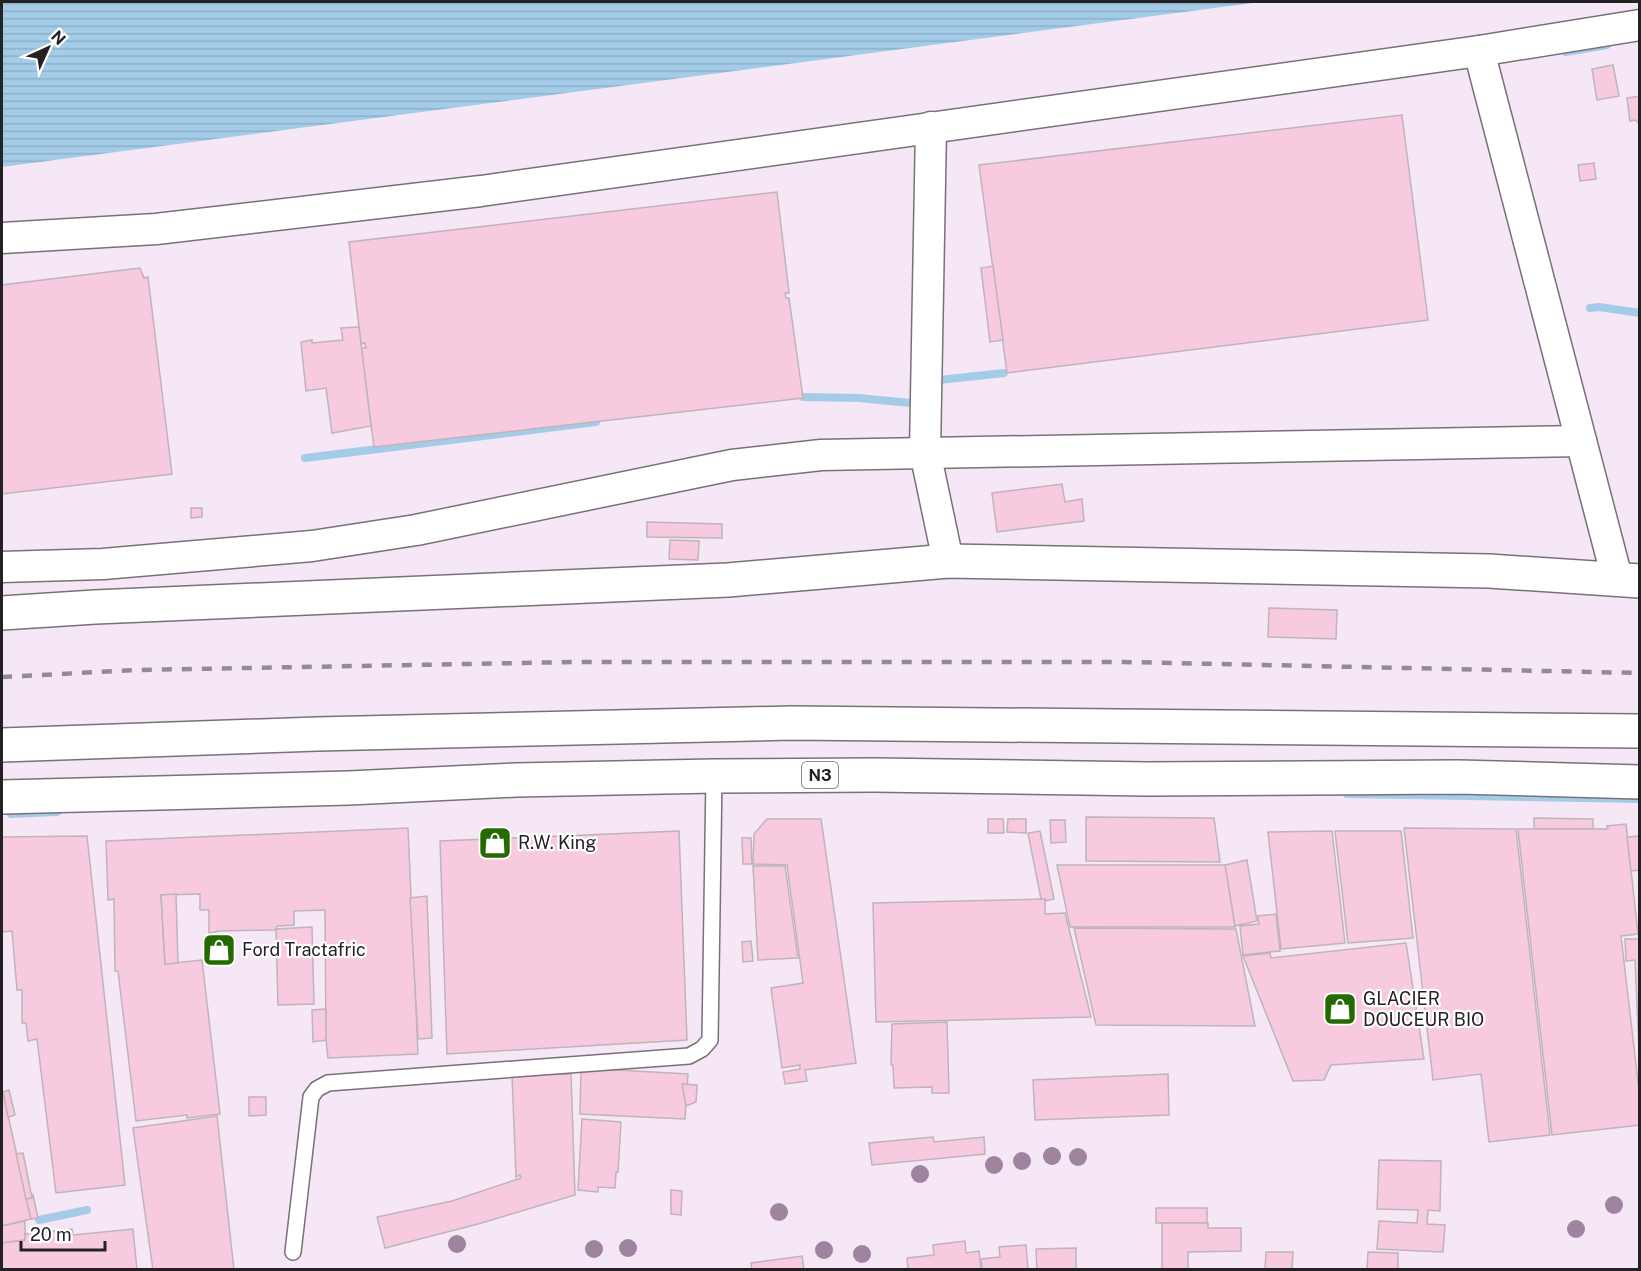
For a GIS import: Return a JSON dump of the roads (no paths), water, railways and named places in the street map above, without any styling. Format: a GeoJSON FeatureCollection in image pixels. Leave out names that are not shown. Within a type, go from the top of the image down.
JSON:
{"type":"FeatureCollection","features":[{"type":"Feature","properties":{"kind":"main road"},"geometry":{"type":"LineString","coordinates":[[2,613],[728,580],[948,561],[1490,571],[1628,579]]}},
{"type":"Feature","properties":{"kind":"main road"},"geometry":{"type":"LineString","coordinates":[[2,745],[317,734],[791,723],[1640,731]]}},
{"type":"Feature","properties":{"kind":"main road","name":"N3"},"geometry":{"type":"LineString","coordinates":[[2,797],[349,788],[516,780],[714,776],[874,775],[1148,779],[1458,777],[1640,782]]}},
{"type":"Feature","properties":{"kind":"street"},"geometry":{"type":"LineString","coordinates":[[2,238],[156,229],[481,191],[1479,51],[1640,25]]}},
{"type":"Feature","properties":{"kind":"street"},"geometry":{"type":"LineString","coordinates":[[1479,51],[1581,441],[1628,579]]}},
{"type":"Feature","properties":{"kind":"street"},"geometry":{"type":"LineString","coordinates":[[931,127],[925,452],[948,561]]}},
{"type":"Feature","properties":{"kind":"street"},"geometry":{"type":"LineString","coordinates":[[2,567],[103,564],[312,546],[416,530],[732,465],[821,455],[1581,441]]}},
{"type":"Feature","properties":{"kind":"lane"},"geometry":{"type":"LineString","coordinates":[[293,1252],[311,1097],[317,1089],[327,1083],[689,1056],[702,1049],[710,1040],[714,776]]}},
{"type":"Feature","properties":{"kind":"water"},"geometry":{"type":"Polygon","coordinates":[[[2,2],[1261,2],[2,167],[2,2]]]}},
{"type":"Feature","properties":{"kind":"waterway"},"geometry":{"type":"LineString","coordinates":[[1566,52],[1607,45]]}},
{"type":"Feature","properties":{"kind":"waterway"},"geometry":{"type":"LineString","coordinates":[[1590,308],[1599,307],[1640,313]]}},
{"type":"Feature","properties":{"kind":"waterway"},"geometry":{"type":"LineString","coordinates":[[939,380],[1004,373]]}},
{"type":"Feature","properties":{"kind":"waterway"},"geometry":{"type":"LineString","coordinates":[[803,397],[859,398],[920,404]]}},
{"type":"Feature","properties":{"kind":"waterway"},"geometry":{"type":"LineString","coordinates":[[305,458],[596,422]]}},
{"type":"Feature","properties":{"kind":"waterway"},"geometry":{"type":"LineString","coordinates":[[1347,794],[1640,799]]}},
{"type":"Feature","properties":{"kind":"waterway"},"geometry":{"type":"LineString","coordinates":[[11,814],[57,812]]}},
{"type":"Feature","properties":{"kind":"waterway"},"geometry":{"type":"LineString","coordinates":[[39,1220],[87,1210]]}},
{"type":"Feature","properties":{"kind":"railway"},"geometry":{"type":"LineString","coordinates":[[2,677],[137,670],[576,662],[1125,662],[1640,673]]}},
{"type":"Feature","properties":{"kind":"place","name":"R.W. King"},"geometry":{"type":"Point","coordinates":[495,843]}},
{"type":"Feature","properties":{"kind":"place","name":"Ford Tractafric"},"geometry":{"type":"Point","coordinates":[219,950]}},
{"type":"Feature","properties":{"kind":"place","name":"GLACIER DOUCEUR BIO"},"geometry":{"type":"Point","coordinates":[1340,1009]}}]}
